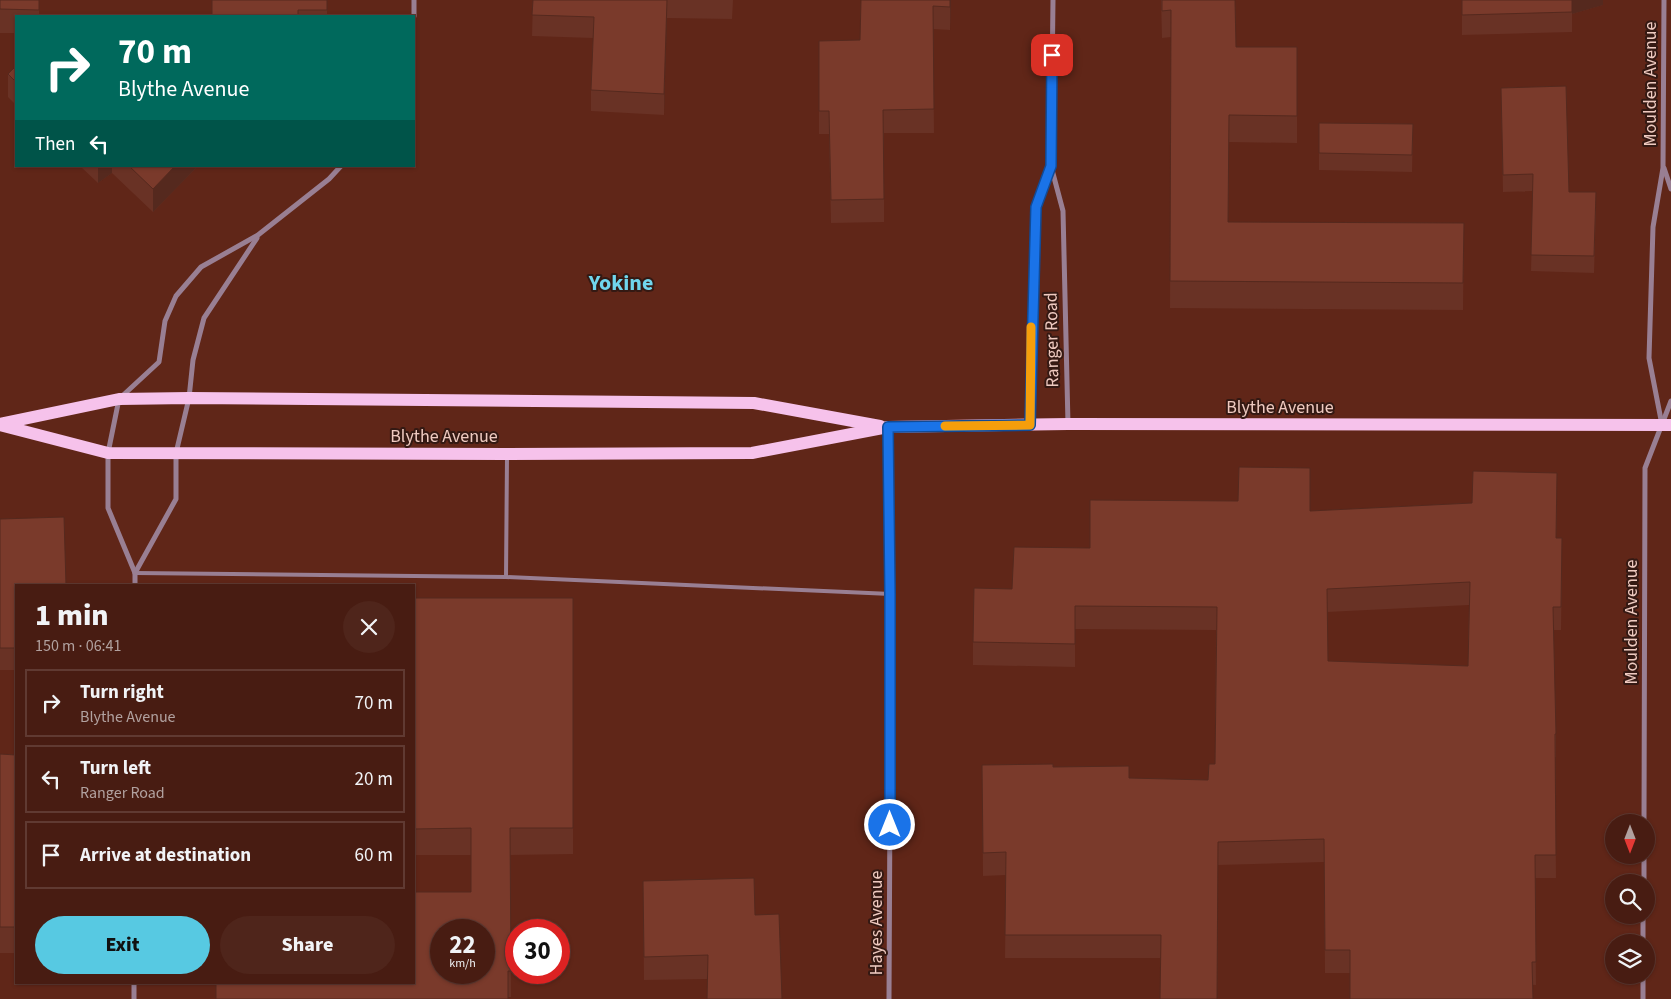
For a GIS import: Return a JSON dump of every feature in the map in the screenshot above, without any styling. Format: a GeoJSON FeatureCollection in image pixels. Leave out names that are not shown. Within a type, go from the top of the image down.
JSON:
{"type":"FeatureCollection","features":[{"type":"Feature","properties":{"kind":"main road","name":"Blythe Avenue"},"geometry":{"type":"LineString","coordinates":[[0,424],[119,399],[189,398],[754,403],[888,427]]}},
{"type":"Feature","properties":{"kind":"main road","name":"Blythe Avenue"},"geometry":{"type":"LineString","coordinates":[[0,424],[108,453],[507,454],[752,453],[888,427],[1068,424],[1667,425]]}},
{"type":"Feature","properties":{"kind":"street"},"geometry":{"type":"LineString","coordinates":[[414,0],[414,15]]}},
{"type":"Feature","properties":{"kind":"street","name":"Ranger Road"},"geometry":{"type":"LineString","coordinates":[[1053,0],[1051,166],[1063,211],[1068,424]]}},
{"type":"Feature","properties":{"kind":"street","name":"Moulden Avenue"},"geometry":{"type":"LineString","coordinates":[[1664,0],[1664,168],[1653,227],[1649,358],[1667,425]]}},
{"type":"Feature","properties":{"kind":"street","name":"Ranger Road"},"geometry":{"type":"LineString","coordinates":[[1030,425],[1036,207],[1051,166]]}},
{"type":"Feature","properties":{"kind":"street"},"geometry":{"type":"LineString","coordinates":[[135,584],[135,573],[108,508],[108,453],[119,399],[159,362],[166,321],[176,296],[201,267],[258,235],[329,179],[340,167]]}},
{"type":"Feature","properties":{"kind":"street","name":"Moulden Avenue"},"geometry":{"type":"LineString","coordinates":[[1664,168],[1671,189]]}},
{"type":"Feature","properties":{"kind":"street"},"geometry":{"type":"LineString","coordinates":[[135,573],[176,499],[176,453],[193,378],[193,360],[204,318],[258,235]]}},
{"type":"Feature","properties":{"kind":"street","name":"Moulden Avenue"},"geometry":{"type":"LineString","coordinates":[[1644,814],[1645,468],[1667,425],[1671,401]]}},
{"type":"Feature","properties":{"kind":"street","name":"Hayes Avenue"},"geometry":{"type":"LineString","coordinates":[[888,427],[890,594],[889,999]]}},
{"type":"Feature","properties":{"kind":"street"},"geometry":{"type":"LineString","coordinates":[[134,984],[134,999]]}},
{"type":"Feature","properties":{"kind":"street"},"geometry":{"type":"LineString","coordinates":[[1643,984],[1643,999]]}},
{"type":"Feature","properties":{"kind":"lane"},"geometry":{"type":"LineString","coordinates":[[506,577],[507,454]]}},
{"type":"Feature","properties":{"kind":"lane"},"geometry":{"type":"LineString","coordinates":[[135,573],[506,577],[890,594]]}},
{"type":"Feature","properties":{"kind":"building"},"geometry":{"type":"Polygon","coordinates":[[[0,0],[39,0],[39,10],[0,9],[0,0]]]}},
{"type":"Feature","properties":{"kind":"building"},"geometry":{"type":"Polygon","coordinates":[[[212,0],[327,0],[327,10],[298,10],[298,15],[212,15],[212,0]]]}},
{"type":"Feature","properties":{"kind":"building"},"geometry":{"type":"Polygon","coordinates":[[[533,0],[667,0],[664,94],[591,90],[594,17],[532,15],[533,0]]]}},
{"type":"Feature","properties":{"kind":"building"},"geometry":{"type":"Polygon","coordinates":[[[861,0],[950,0],[950,7],[933,6],[934,109],[883,110],[884,199],[831,200],[829,111],[819,111],[819,41],[860,40],[861,0]]]}},
{"type":"Feature","properties":{"kind":"building"},"geometry":{"type":"Polygon","coordinates":[[[1162,0],[1235,0],[1236,47],[1297,47],[1297,116],[1229,115],[1228,222],[1464,223],[1463,283],[1170,281],[1171,10],[1162,11],[1162,0]]]}},
{"type":"Feature","properties":{"kind":"building"},"geometry":{"type":"Polygon","coordinates":[[[1462,0],[1572,0],[1572,12],[1462,15],[1462,0]]]}},
{"type":"Feature","properties":{"kind":"building"},"geometry":{"type":"Polygon","coordinates":[[[15,67],[15,81],[8,74],[15,67]]]}},
{"type":"Feature","properties":{"kind":"building"},"geometry":{"type":"Polygon","coordinates":[[[1566,86],[1569,192],[1596,192],[1594,256],[1531,255],[1533,174],[1503,175],[1501,88],[1566,86]]]}},
{"type":"Feature","properties":{"kind":"building"},"geometry":{"type":"Polygon","coordinates":[[[1319,123],[1413,124],[1412,155],[1319,153],[1319,123]]]}},
{"type":"Feature","properties":{"kind":"building"},"geometry":{"type":"Polygon","coordinates":[[[130,167],[174,167],[153,189],[130,167]]]}},
{"type":"Feature","properties":{"kind":"building"},"geometry":{"type":"Polygon","coordinates":[[[1239,467],[1310,468],[1310,511],[1472,503],[1473,471],[1557,473],[1556,538],[1562,538],[1561,607],[1553,607],[1556,855],[1535,855],[1536,962],[1532,962],[1533,999],[1350,999],[1350,950],[1325,950],[1324,839],[1218,842],[1217,999],[1160,999],[1161,935],[1005,935],[1006,852],[983,853],[982,765],[1053,764],[1053,767],[1129,766],[1129,778],[1208,780],[1209,764],[1215,764],[1217,607],[1075,606],[1075,644],[973,642],[974,588],[1012,589],[1014,547],[1090,548],[1090,500],[1238,501],[1239,467]],[[1470,582],[1327,589],[1328,661],[1468,666],[1470,582]]]}},
{"type":"Feature","properties":{"kind":"building"},"geometry":{"type":"Polygon","coordinates":[[[64,517],[66,584],[15,584],[15,648],[0,648],[0,519],[64,517]]]}},
{"type":"Feature","properties":{"kind":"building"},"geometry":{"type":"Polygon","coordinates":[[[415,598],[573,598],[573,828],[510,828],[511,919],[505,919],[505,984],[508,984],[508,999],[216,999],[216,984],[415,984],[415,892],[471,892],[471,828],[415,829],[415,598]]]}},
{"type":"Feature","properties":{"kind":"building"},"geometry":{"type":"Polygon","coordinates":[[[0,754],[15,755],[15,927],[0,927],[0,754]]]}},
{"type":"Feature","properties":{"kind":"building"},"geometry":{"type":"Polygon","coordinates":[[[754,878],[755,915],[779,914],[782,999],[707,999],[708,955],[644,957],[643,881],[754,878]]]}},
{"type":"Feature","properties":{"kind":"slow traffic"},"geometry":{"type":"LineString","coordinates":[[945,426],[1030,425],[1031,327]]}},
{"type":"Feature","properties":{"kind":"district","name":"Yokine"},"geometry":{"type":"Point","coordinates":[621,283]}},
{"type":"Feature","properties":{"kind":"route"},"geometry":{"type":"LineString","coordinates":[[890,825],[888,427],[1030,425],[1030,363],[1036,207],[1051,166],[1052,55]]}}]}
